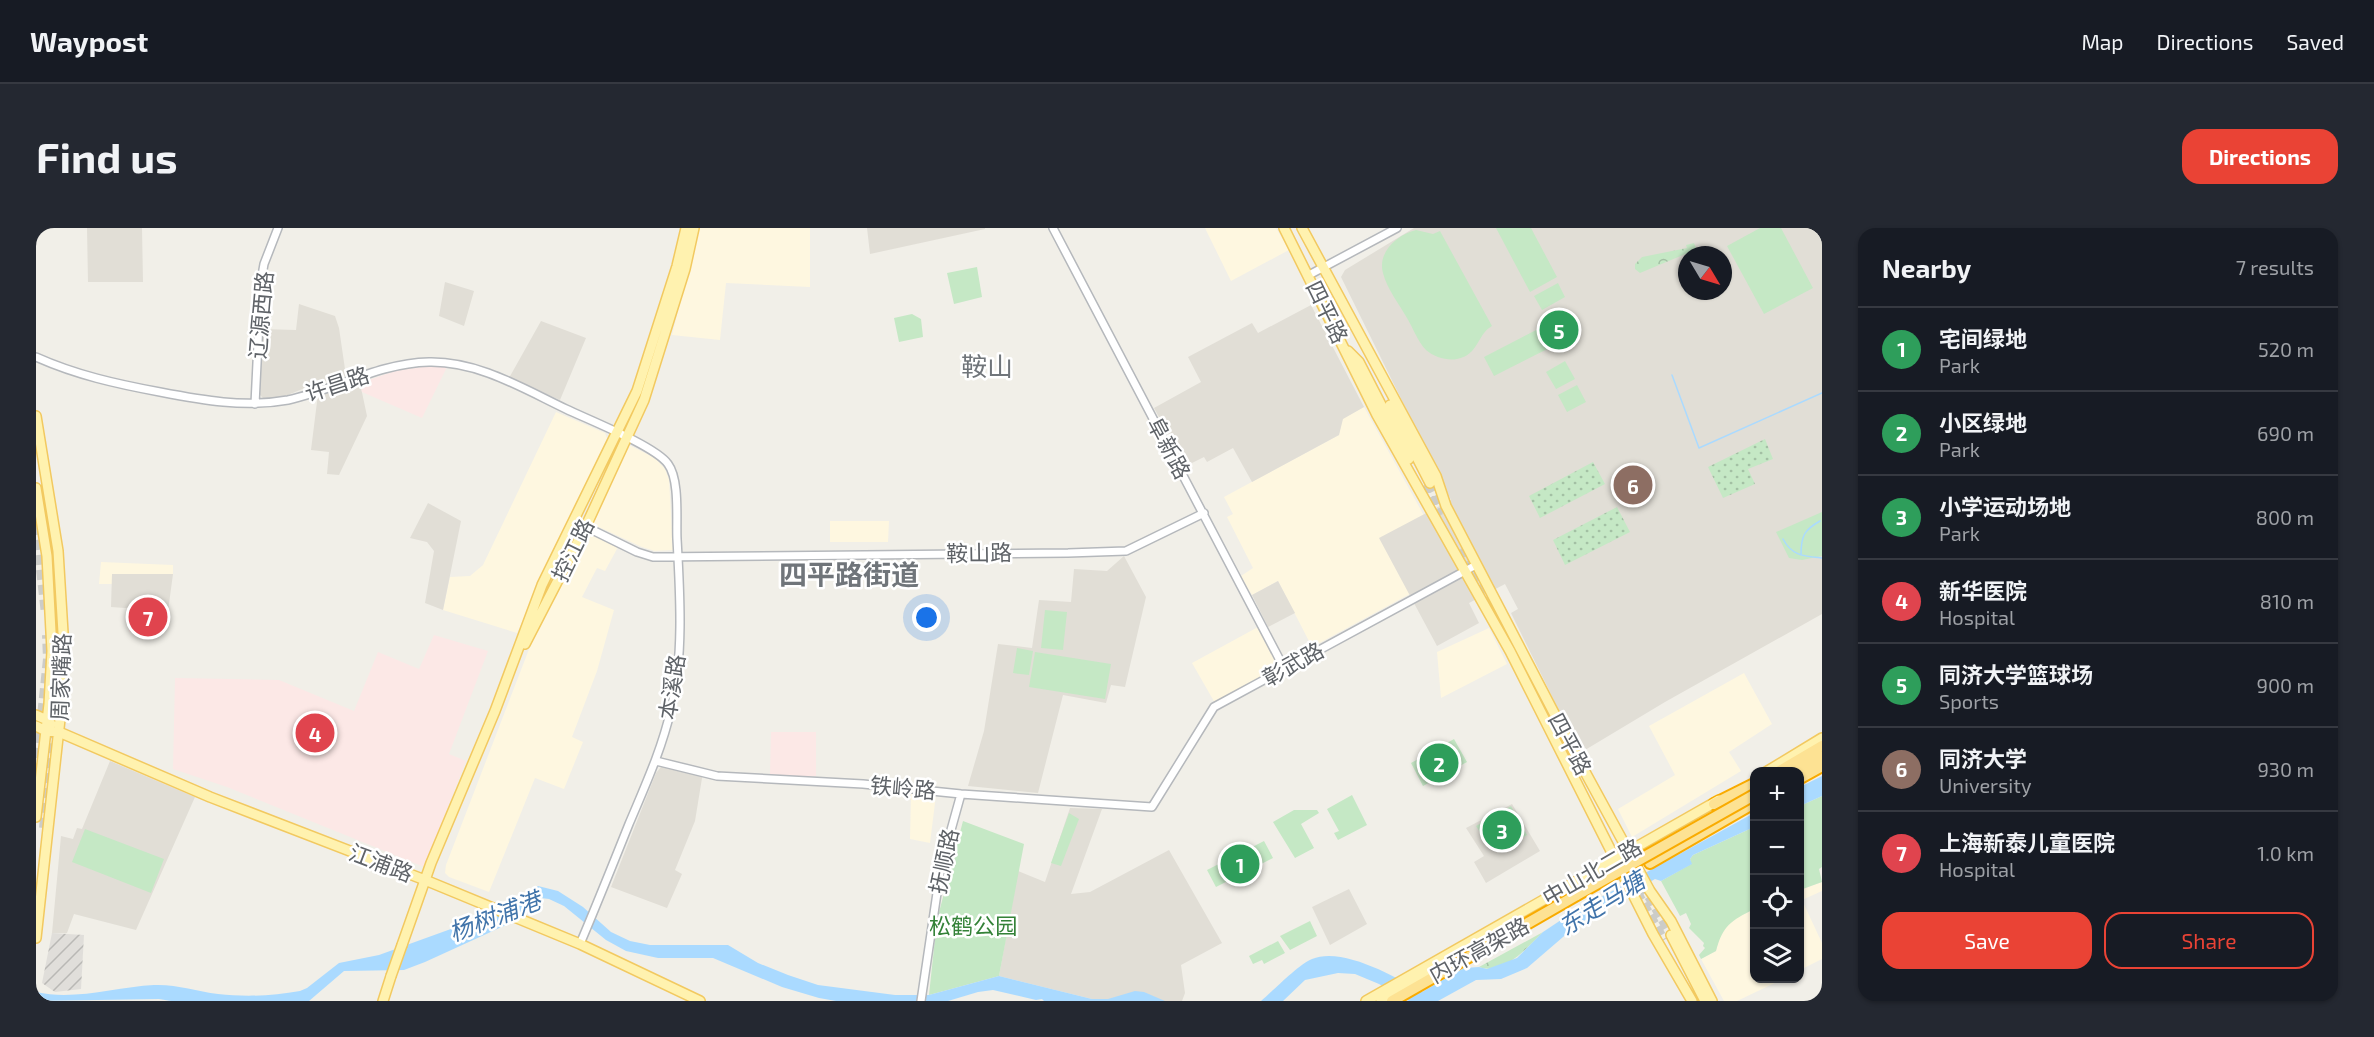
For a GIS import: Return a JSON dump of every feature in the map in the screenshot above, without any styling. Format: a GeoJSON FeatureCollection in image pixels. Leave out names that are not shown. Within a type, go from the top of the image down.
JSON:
{"type":"FeatureCollection","features":[{"type":"Feature","properties":{"kind":"highway"},"geometry":{"type":"LineString","coordinates":[[1785,767],[1822,746]]}},
{"type":"Feature","properties":{"kind":"highway"},"geometry":{"type":"LineString","coordinates":[[1804,768],[1822,758]]}},
{"type":"Feature","properties":{"kind":"highway"},"geometry":{"type":"LineString","coordinates":[[1804,776],[1822,766]]}},
{"type":"Feature","properties":{"kind":"highway"},"geometry":{"type":"LineString","coordinates":[[1714,804],[1750,786]]}},
{"type":"Feature","properties":{"kind":"highway","name":"内环高架路"},"geometry":{"type":"LineString","coordinates":[[1389,995],[1452,964],[1750,799]]}},
{"type":"Feature","properties":{"kind":"highway","name":"内环高架路"},"geometry":{"type":"LineString","coordinates":[[1403,1001],[1750,806]]}},
{"type":"Feature","properties":{"kind":"main road","name":"控江路"},"geometry":{"type":"LineString","coordinates":[[383,1001],[431,862],[495,711],[542,585],[618,434],[637,391],[677,266],[686,228]]}},
{"type":"Feature","properties":{"kind":"main road","name":"控江路"},"geometry":{"type":"LineString","coordinates":[[431,862],[440,857],[527,639],[586,526],[644,400],[686,269],[694,228]]}},
{"type":"Feature","properties":{"kind":"main road","name":"四平路"},"geometry":{"type":"LineString","coordinates":[[1284,228],[1344,347],[1359,362],[1428,486],[1446,506],[1650,891],[1670,934],[1712,1001]]}},
{"type":"Feature","properties":{"kind":"main road","name":"四平路"},"geometry":{"type":"LineString","coordinates":[[1302,228],[1368,352],[1370,368],[1428,486],[1465,570],[1510,651],[1653,934],[1692,1001]]}},
{"type":"Feature","properties":{"kind":"main road","name":"周家嘴路"},"geometry":{"type":"LineString","coordinates":[[36,416],[54,519],[62,599],[64,649],[58,732],[47,818],[36,938]]}},
{"type":"Feature","properties":{"kind":"main road","name":"周家嘴路"},"geometry":{"type":"LineString","coordinates":[[36,488],[47,556],[52,651],[48,720],[36,818]]}},
{"type":"Feature","properties":{"kind":"main road","name":"江浦路"},"geometry":{"type":"LineString","coordinates":[[36,715],[48,720],[58,732]]}},
{"type":"Feature","properties":{"kind":"main road","name":"江浦路"},"geometry":{"type":"LineString","coordinates":[[36,726],[46,731],[58,732],[210,796],[425,880],[580,944],[700,1001]]}},
{"type":"Feature","properties":{"kind":"main road"},"geometry":{"type":"LineString","coordinates":[[1773,767],[1822,738]]}},
{"type":"Feature","properties":{"kind":"main road","name":"中山北二路"},"geometry":{"type":"LineString","coordinates":[[1381,1001],[1407,981],[1615,857],[1714,804],[1750,781]]}},
{"type":"Feature","properties":{"kind":"main road","name":"中山北二路"},"geometry":{"type":"LineString","coordinates":[[1407,981],[1750,799]]}},
{"type":"Feature","properties":{"kind":"main road"},"geometry":{"type":"LineString","coordinates":[[1653,934],[1650,920],[1654,913],[1663,916],[1697,1001]]}},
{"type":"Feature","properties":{"kind":"main road"},"geometry":{"type":"LineString","coordinates":[[1670,934],[1705,1001]]}},
{"type":"Feature","properties":{"kind":"main road","name":"中山北二路"},"geometry":{"type":"LineString","coordinates":[[1366,1001],[1389,995]]}},
{"type":"Feature","properties":{"kind":"street","name":"辽源西路"},"geometry":{"type":"LineString","coordinates":[[255,404],[261,281],[264,264],[278,228]]}},
{"type":"Feature","properties":{"kind":"street","name":"阜新路"},"geometry":{"type":"LineString","coordinates":[[1053,228],[1284,668]]}},
{"type":"Feature","properties":{"kind":"street"},"geometry":{"type":"LineString","coordinates":[[1309,275],[1397,228]]}},
{"type":"Feature","properties":{"kind":"street","name":"许昌路"},"geometry":{"type":"LineString","coordinates":[[36,357],[82,376],[212,401],[255,404],[291,399],[398,366],[447,362],[461,364],[493,375],[627,438]]}},
{"type":"Feature","properties":{"kind":"street","name":"本溪路"},"geometry":{"type":"LineString","coordinates":[[580,944],[656,761],[672,706],[679,648],[675,486],[671,467],[657,453],[627,438]]}},
{"type":"Feature","properties":{"kind":"street","name":"鞍山路"},"geometry":{"type":"LineString","coordinates":[[574,521],[637,552],[653,557],[1068,553],[1125,550],[1204,513]]}},
{"type":"Feature","properties":{"kind":"street","name":"彰武路"},"geometry":{"type":"LineString","coordinates":[[1152,807],[1214,707],[1476,565]]}},
{"type":"Feature","properties":{"kind":"street","name":"铁岭路"},"geometry":{"type":"LineString","coordinates":[[656,761],[717,776],[863,784],[961,794],[1152,807]]}},
{"type":"Feature","properties":{"kind":"street","name":"抚顺路"},"geometry":{"type":"LineString","coordinates":[[922,998],[942,860],[961,794]]}},
{"type":"Feature","properties":{"kind":"shaded area"},"geometry":{"type":"Polygon","coordinates":[[[87,228],[142,228],[143,282],[88,282],[87,228]]]}},
{"type":"Feature","properties":{"kind":"shaded area"},"geometry":{"type":"Polygon","coordinates":[[[699,228],[810,228],[810,287],[726,283],[720,340],[672,335],[699,228]]]}},
{"type":"Feature","properties":{"kind":"shaded area"},"geometry":{"type":"Polygon","coordinates":[[[867,228],[985,228],[985,229],[870,254],[867,228]]]}},
{"type":"Feature","properties":{"kind":"shaded area"},"geometry":{"type":"Polygon","coordinates":[[[1205,228],[1276,228],[1289,250],[1231,281],[1205,228]]]}},
{"type":"Feature","properties":{"kind":"shaded area"},"geometry":{"type":"Polygon","coordinates":[[[1414,228],[1822,228],[1822,614],[1665,702],[1580,753],[1511,613],[1518,609],[1505,584],[1469,603],[1479,623],[1437,646],[1379,538],[1451,500],[1341,277],[1345,270],[1414,228]]]}},
{"type":"Feature","properties":{"kind":"shaded area"},"geometry":{"type":"Polygon","coordinates":[[[445,282],[474,291],[464,326],[439,316],[445,282]]]}},
{"type":"Feature","properties":{"kind":"shaded area"},"geometry":{"type":"Polygon","coordinates":[[[299,304],[335,316],[346,376],[312,385],[283,397],[263,398],[259,394],[262,329],[296,330],[299,304]]]}},
{"type":"Feature","properties":{"kind":"shaded area"},"geometry":{"type":"Polygon","coordinates":[[[1311,305],[1364,407],[1343,419],[1339,435],[1252,482],[1233,448],[1207,462],[1204,457],[1186,466],[1154,408],[1201,382],[1188,357],[1252,323],[1258,333],[1311,305]]]}},
{"type":"Feature","properties":{"kind":"shaded area"},"geometry":{"type":"Polygon","coordinates":[[[541,321],[586,338],[560,400],[509,378],[541,321]]]}},
{"type":"Feature","properties":{"kind":"shaded area"},"geometry":{"type":"Polygon","coordinates":[[[429,366],[447,367],[422,418],[362,392],[360,383],[395,371],[429,366]]]}},
{"type":"Feature","properties":{"kind":"shaded area"},"geometry":{"type":"Polygon","coordinates":[[[360,383],[367,416],[339,475],[327,474],[329,452],[311,450],[318,394],[360,383]]]}},
{"type":"Feature","properties":{"kind":"shaded area"},"geometry":{"type":"Polygon","coordinates":[[[1364,407],[1454,570],[1312,647],[1278,581],[1252,595],[1241,576],[1253,568],[1227,517],[1233,514],[1224,497],[1339,435],[1342,419],[1364,407]]]}},
{"type":"Feature","properties":{"kind":"shaded area"},"geometry":{"type":"Polygon","coordinates":[[[556,412],[605,433],[607,438],[517,633],[443,610],[450,577],[470,576],[483,565],[556,412]]]}},
{"type":"Feature","properties":{"kind":"shaded area"},"geometry":{"type":"Polygon","coordinates":[[[629,445],[655,458],[665,469],[669,479],[673,550],[655,551],[642,547],[590,523],[629,445]]]}},
{"type":"Feature","properties":{"kind":"shaded area"},"geometry":{"type":"Polygon","coordinates":[[[428,503],[461,521],[443,610],[425,603],[434,551],[427,542],[410,538],[428,503]]]}},
{"type":"Feature","properties":{"kind":"shaded area"},"geometry":{"type":"Polygon","coordinates":[[[830,521],[889,521],[888,542],[830,542],[830,521]]]}},
{"type":"Feature","properties":{"kind":"shaded area"},"geometry":{"type":"Polygon","coordinates":[[[588,533],[618,547],[605,571],[597,568],[582,597],[614,610],[597,671],[572,737],[583,742],[564,789],[535,778],[489,892],[449,877],[445,873],[446,865],[531,644],[584,536],[588,533]]]}},
{"type":"Feature","properties":{"kind":"shaded area"},"geometry":{"type":"Polygon","coordinates":[[[1124,556],[1146,597],[1125,687],[1111,685],[1106,703],[1063,695],[1038,793],[968,786],[984,731],[998,644],[1032,648],[1039,600],[1071,602],[1074,569],[1107,571],[1124,556]]]}},
{"type":"Feature","properties":{"kind":"shaded area"},"geometry":{"type":"Polygon","coordinates":[[[101,562],[173,565],[173,574],[112,574],[112,584],[99,584],[101,562]]]}},
{"type":"Feature","properties":{"kind":"shaded area"},"geometry":{"type":"Polygon","coordinates":[[[112,574],[173,574],[168,611],[111,607],[112,574]]]}},
{"type":"Feature","properties":{"kind":"shaded area"},"geometry":{"type":"Polygon","coordinates":[[[1278,581],[1295,613],[1268,627],[1252,595],[1278,581]]]}},
{"type":"Feature","properties":{"kind":"shaded area"},"geometry":{"type":"Polygon","coordinates":[[[128,608],[168,611],[166,622],[161,626],[129,632],[128,608]]]}},
{"type":"Feature","properties":{"kind":"shaded area"},"geometry":{"type":"Polygon","coordinates":[[[1258,627],[1279,667],[1215,703],[1192,663],[1258,627]]]}},
{"type":"Feature","properties":{"kind":"shaded area"},"geometry":{"type":"Polygon","coordinates":[[[1489,628],[1507,664],[1441,698],[1437,652],[1489,628]]]}},
{"type":"Feature","properties":{"kind":"shaded area"},"geometry":{"type":"Polygon","coordinates":[[[434,635],[488,651],[449,754],[466,761],[424,867],[227,787],[173,769],[175,678],[279,680],[354,711],[378,652],[419,669],[434,635]]]}},
{"type":"Feature","properties":{"kind":"shaded area"},"geometry":{"type":"Polygon","coordinates":[[[1744,673],[1772,724],[1729,752],[1741,771],[1632,837],[1618,809],[1675,775],[1649,726],[1744,673]]]}},
{"type":"Feature","properties":{"kind":"shaded area"},"geometry":{"type":"Polygon","coordinates":[[[771,732],[816,732],[816,776],[770,776],[771,732]]]}},
{"type":"Feature","properties":{"kind":"shaded area"},"geometry":{"type":"Polygon","coordinates":[[[110,761],[195,797],[136,930],[74,914],[67,933],[52,933],[61,836],[73,839],[77,828],[82,829],[110,761]]]}},
{"type":"Feature","properties":{"kind":"shaded area"},"geometry":{"type":"Polygon","coordinates":[[[661,767],[703,772],[695,821],[675,870],[682,874],[667,908],[611,887],[656,773],[661,767]]]}},
{"type":"Feature","properties":{"kind":"shaded area"},"geometry":{"type":"Polygon","coordinates":[[[911,794],[936,795],[930,843],[910,839],[911,794]]]}},
{"type":"Feature","properties":{"kind":"shaded area"},"geometry":{"type":"Polygon","coordinates":[[[1512,804],[1540,851],[1486,883],[1474,862],[1484,856],[1466,828],[1512,804]]]}},
{"type":"Feature","properties":{"kind":"shaded area"},"geometry":{"type":"Polygon","coordinates":[[[1070,808],[1102,809],[1071,894],[1090,892],[1169,850],[1222,943],[1181,965],[1185,993],[1182,1001],[1092,999],[999,976],[1018,871],[1045,882],[1070,808]]]}},
{"type":"Feature","properties":{"kind":"shaded area"},"geometry":{"type":"Polygon","coordinates":[[[1822,882],[1822,891],[1804,899],[1804,889],[1822,882]]]}},
{"type":"Feature","properties":{"kind":"shaded area"},"geometry":{"type":"Polygon","coordinates":[[[1349,889],[1367,924],[1330,945],[1312,907],[1349,889]]]}},
{"type":"Feature","properties":{"kind":"shaded area"},"geometry":{"type":"Polygon","coordinates":[[[1804,904],[1822,943],[1822,959],[1804,968],[1804,904]]]}},
{"type":"Feature","properties":{"kind":"shaded area"},"geometry":{"type":"Polygon","coordinates":[[[1750,911],[1750,983],[1775,983],[1737,1001],[1724,1001],[1701,959],[1716,951],[1720,936],[1730,921],[1750,911]]]}},
{"type":"Feature","properties":{"kind":"shaded area"},"geometry":{"type":"Polygon","coordinates":[[[52,933],[84,935],[81,989],[55,992],[42,983],[52,933]]]}},
{"type":"Feature","properties":{"kind":"green space"},"geometry":{"type":"Polygon","coordinates":[[[1496,228],[1531,228],[1557,277],[1530,292],[1496,228]]]}},
{"type":"Feature","properties":{"kind":"green space"},"geometry":{"type":"Polygon","coordinates":[[[1760,228],[1781,228],[1813,288],[1764,314],[1732,255],[1732,246],[1727,246],[1760,228]]]}},
{"type":"Feature","properties":{"kind":"green space"},"geometry":{"type":"Polygon","coordinates":[[[1416,230],[1433,234],[1440,231],[1492,326],[1483,334],[1474,349],[1464,357],[1445,359],[1426,350],[1385,279],[1382,265],[1386,251],[1402,235],[1416,230]]]}},
{"type":"Feature","properties":{"kind":"green space"},"geometry":{"type":"Polygon","coordinates":[[[1678,250],[1678,257],[1640,273],[1635,269],[1635,264],[1642,257],[1678,250]]]}},
{"type":"Feature","properties":{"kind":"green space"},"geometry":{"type":"Polygon","coordinates":[[[977,267],[982,297],[954,304],[947,273],[977,267]]]}},
{"type":"Feature","properties":{"kind":"green space"},"geometry":{"type":"Polygon","coordinates":[[[1558,283],[1565,297],[1542,310],[1534,296],[1558,283]]]}},
{"type":"Feature","properties":{"kind":"green space"},"geometry":{"type":"Polygon","coordinates":[[[1571,312],[1581,332],[1494,376],[1484,357],[1571,312]]]}},
{"type":"Feature","properties":{"kind":"green space"},"geometry":{"type":"Polygon","coordinates":[[[912,314],[921,319],[923,337],[899,342],[894,318],[912,314]]]}},
{"type":"Feature","properties":{"kind":"green space"},"geometry":{"type":"Polygon","coordinates":[[[1565,361],[1575,379],[1556,389],[1546,372],[1565,361]]]}},
{"type":"Feature","properties":{"kind":"green space"},"geometry":{"type":"Polygon","coordinates":[[[1577,385],[1586,402],[1567,412],[1558,395],[1577,385]]]}},
{"type":"Feature","properties":{"kind":"green space"},"geometry":{"type":"Polygon","coordinates":[[[1765,439],[1773,459],[1748,469],[1755,484],[1723,498],[1708,467],[1765,439]]]}},
{"type":"Feature","properties":{"kind":"green space"},"geometry":{"type":"Polygon","coordinates":[[[1593,462],[1605,484],[1540,518],[1529,496],[1593,462]]]}},
{"type":"Feature","properties":{"kind":"green space"},"geometry":{"type":"Polygon","coordinates":[[[1617,507],[1630,532],[1565,565],[1553,540],[1617,507]]]}},
{"type":"Feature","properties":{"kind":"green space"},"geometry":{"type":"Polygon","coordinates":[[[1822,512],[1822,556],[1802,560],[1789,558],[1776,532],[1822,512]]]}},
{"type":"Feature","properties":{"kind":"green space"},"geometry":{"type":"Polygon","coordinates":[[[1045,610],[1067,612],[1063,650],[1041,648],[1045,610]]]}},
{"type":"Feature","properties":{"kind":"green space"},"geometry":{"type":"Polygon","coordinates":[[[1017,648],[1033,651],[1029,675],[1013,673],[1017,648]]]}},
{"type":"Feature","properties":{"kind":"green space"},"geometry":{"type":"Polygon","coordinates":[[[1035,652],[1111,664],[1105,699],[1029,687],[1035,652]]]}},
{"type":"Feature","properties":{"kind":"green space"},"geometry":{"type":"Polygon","coordinates":[[[1454,739],[1467,762],[1423,786],[1411,763],[1454,739]]]}},
{"type":"Feature","properties":{"kind":"green space"},"geometry":{"type":"Polygon","coordinates":[[[1352,795],[1367,825],[1338,840],[1334,833],[1339,831],[1327,809],[1352,795]]]}},
{"type":"Feature","properties":{"kind":"green space"},"geometry":{"type":"Polygon","coordinates":[[[1822,796],[1822,867],[1819,869],[1822,882],[1804,889],[1804,821],[1804,804],[1822,796]]]}},
{"type":"Feature","properties":{"kind":"green space"},"geometry":{"type":"Polygon","coordinates":[[[1511,806],[1527,835],[1502,850],[1495,838],[1487,843],[1476,826],[1511,806]]]}},
{"type":"Feature","properties":{"kind":"green space"},"geometry":{"type":"Polygon","coordinates":[[[1294,810],[1317,810],[1319,813],[1301,824],[1314,848],[1295,858],[1273,822],[1294,810]]]}},
{"type":"Feature","properties":{"kind":"green space"},"geometry":{"type":"Polygon","coordinates":[[[1069,813],[1079,819],[1061,866],[1051,863],[1069,813]]]}},
{"type":"Feature","properties":{"kind":"green space","name":"松鹤公园"},"geometry":{"type":"Polygon","coordinates":[[[963,821],[1024,844],[999,976],[929,995],[937,920],[963,821]]]}},
{"type":"Feature","properties":{"kind":"green space"},"geometry":{"type":"Polygon","coordinates":[[[85,829],[164,859],[151,893],[72,862],[85,829]]]}},
{"type":"Feature","properties":{"kind":"green space"},"geometry":{"type":"Polygon","coordinates":[[[1750,829],[1750,911],[1725,929],[1716,951],[1701,959],[1699,955],[1705,948],[1704,943],[1689,928],[1691,924],[1686,913],[1680,916],[1661,881],[1691,864],[1690,859],[1693,855],[1750,829]]]}},
{"type":"Feature","properties":{"kind":"green space"},"geometry":{"type":"Polygon","coordinates":[[[1264,841],[1273,858],[1216,887],[1207,870],[1264,841]]]}},
{"type":"Feature","properties":{"kind":"green space"},"geometry":{"type":"Polygon","coordinates":[[[1310,921],[1317,936],[1290,950],[1280,936],[1310,921]]]}},
{"type":"Feature","properties":{"kind":"green space"},"geometry":{"type":"Polygon","coordinates":[[[1543,932],[1506,964],[1488,969],[1479,967],[1543,932]]]}},
{"type":"Feature","properties":{"kind":"green space"},"geometry":{"type":"Polygon","coordinates":[[[1278,941],[1285,953],[1264,964],[1262,960],[1253,964],[1249,956],[1278,941]]]}},
{"type":"Feature","properties":{"kind":"water"},"geometry":{"type":"Polygon","coordinates":[[[1822,776],[1822,796],[1804,804],[1804,785],[1822,776]]]}},
{"type":"Feature","properties":{"kind":"water","name":"东走马塘"},"geometry":{"type":"Polygon","coordinates":[[[1750,815],[1750,829],[1693,855],[1690,859],[1692,864],[1661,881],[1655,879],[1577,925],[1527,968],[1501,979],[1476,980],[1438,1001],[1409,1001],[1355,974],[1338,973],[1305,980],[1283,1001],[1261,1001],[1300,967],[1312,959],[1324,956],[1353,960],[1368,965],[1422,992],[1464,968],[1487,969],[1517,958],[1543,932],[1567,916],[1750,815]]]}},
{"type":"Feature","properties":{"kind":"water","name":"杨树浦港"},"geometry":{"type":"Polygon","coordinates":[[[538,886],[558,891],[583,907],[611,932],[630,941],[650,945],[728,945],[758,963],[818,985],[895,995],[929,995],[999,976],[1092,999],[1108,999],[1135,991],[1144,992],[1165,1001],[1044,1001],[993,990],[948,1001],[836,1001],[782,987],[713,958],[658,958],[626,951],[606,940],[564,906],[541,898],[533,901],[506,925],[404,970],[344,971],[309,1001],[171,1001],[159,999],[36,1001],[36,992],[65,995],[154,985],[238,996],[300,991],[339,963],[379,955],[484,917],[511,904],[538,886]]]}},
{"type":"Feature","properties":{"kind":"waterway"},"geometry":{"type":"LineString","coordinates":[[1672,375],[1699,448],[1822,393]]}},
{"type":"Feature","properties":{"kind":"waterway"},"geometry":{"type":"LineString","coordinates":[[1801,555],[1805,534],[1810,527],[1820,521]]}},
{"type":"Feature","properties":{"kind":"waterway"},"geometry":{"type":"LineString","coordinates":[[1783,539],[1795,552],[1804,556],[1822,558]]}},
{"type":"Feature","properties":{"kind":"tunnel"},"geometry":{"type":"LineString","coordinates":[[1430,483],[1445,512]]}},
{"type":"Feature","properties":{"kind":"tunnel"},"geometry":{"type":"LineString","coordinates":[[1423,486],[1439,516]]}},
{"type":"Feature","properties":{"kind":"tunnel"},"geometry":{"type":"LineString","coordinates":[[49,521],[57,595]]}},
{"type":"Feature","properties":{"kind":"tunnel"},"geometry":{"type":"LineString","coordinates":[[36,525],[46,614]]}},
{"type":"Feature","properties":{"kind":"tunnel"},"geometry":{"type":"LineString","coordinates":[[1463,548],[1521,659]]}},
{"type":"Feature","properties":{"kind":"tunnel"},"geometry":{"type":"LineString","coordinates":[[36,773],[48,659],[47,635]]}},
{"type":"Feature","properties":{"kind":"tunnel"},"geometry":{"type":"LineString","coordinates":[[44,828],[60,655]]}},
{"type":"Feature","properties":{"kind":"tunnel"},"geometry":{"type":"LineString","coordinates":[[1642,885],[1671,935]]}},
{"type":"Feature","properties":{"kind":"tunnel"},"geometry":{"type":"LineString","coordinates":[[1637,892],[1664,940]]}},
{"type":"Feature","properties":{"kind":"place","name":"同济大学篮球场"},"geometry":{"type":"Point","coordinates":[1559,330]}},
{"type":"Feature","properties":{"kind":"place","name":"同济大学"},"geometry":{"type":"Point","coordinates":[1633,485]}},
{"type":"Feature","properties":{"kind":"place","name":"上海新泰儿童医院"},"geometry":{"type":"Point","coordinates":[148,617]}},
{"type":"Feature","properties":{"kind":"place","name":"新华医院"},"geometry":{"type":"Point","coordinates":[315,733]}},
{"type":"Feature","properties":{"kind":"place","name":"小区绿地"},"geometry":{"type":"Point","coordinates":[1439,763]}},
{"type":"Feature","properties":{"kind":"place","name":"小学运动场地"},"geometry":{"type":"Point","coordinates":[1502,830]}},
{"type":"Feature","properties":{"kind":"place","name":"宅间绿地"},"geometry":{"type":"Point","coordinates":[1240,864]}},
{"type":"Feature","properties":{"kind":"district","name":"鞍山"},"geometry":{"type":"Point","coordinates":[987,367]}},
{"type":"Feature","properties":{"kind":"district","name":"四平路街道"},"geometry":{"type":"Point","coordinates":[849,575]}}]}
